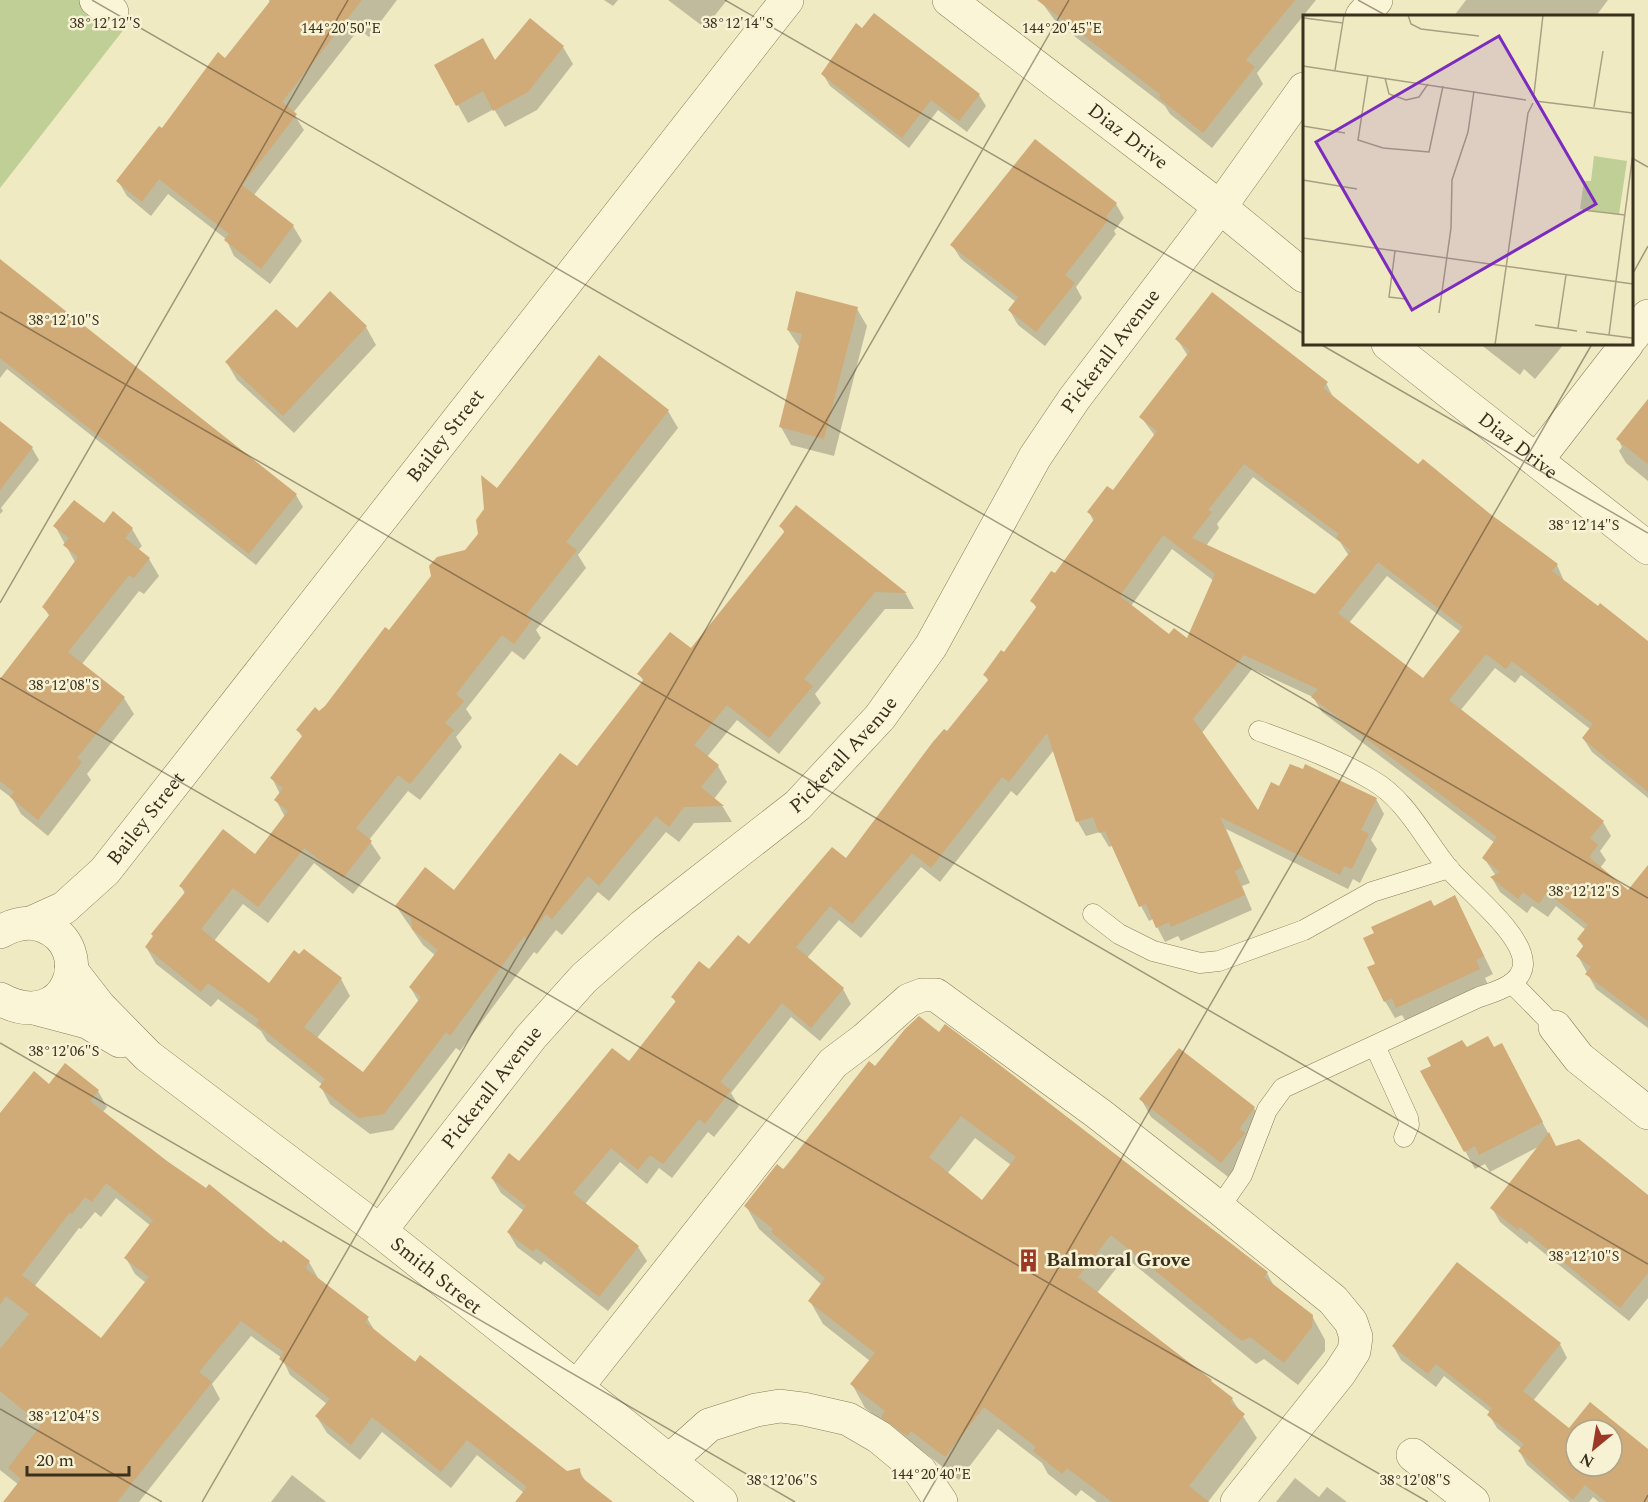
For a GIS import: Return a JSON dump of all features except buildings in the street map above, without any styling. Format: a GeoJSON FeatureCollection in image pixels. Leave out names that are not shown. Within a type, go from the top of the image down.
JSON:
{"type":"FeatureCollection","features":[{"type":"Feature","properties":{"kind":"street","name":"Bailey Street"},"geometry":{"type":"LineString","coordinates":[[11,925],[64,908],[105,871],[787,0]]}},
{"type":"Feature","properties":{"kind":"street","name":"Diaz Drive"},"geometry":{"type":"LineString","coordinates":[[949,0],[1220,207],[1303,274]]}},
{"type":"Feature","properties":{"kind":"street"},"geometry":{"type":"LineString","coordinates":[[1363,15],[1376,0]]}},
{"type":"Feature","properties":{"kind":"street","name":"Pickerall Avenue"},"geometry":{"type":"LineString","coordinates":[[380,1232],[531,1037],[584,978],[643,926],[798,805],[880,717],[931,646],[1042,447],[1081,390],[1220,207],[1303,92]]}},
{"type":"Feature","properties":{"kind":"street"},"geometry":{"type":"LineString","coordinates":[[1633,336],[1648,316]]}},
{"type":"Feature","properties":{"kind":"street","name":"Diaz Drive"},"geometry":{"type":"LineString","coordinates":[[1389,345],[1648,548]]}},
{"type":"Feature","properties":{"kind":"street"},"geometry":{"type":"LineString","coordinates":[[1536,460],[1626,345]]}},
{"type":"Feature","properties":{"kind":"street","name":"Bailey Street"},"geometry":{"type":"LineString","coordinates":[[14,1010],[56,1000],[69,983],[71,961],[82,916],[105,871]]}},
{"type":"Feature","properties":{"kind":"street","name":"Bailey Street"},"geometry":{"type":"LineString","coordinates":[[11,925],[52,930],[64,940],[71,961]]}},
{"type":"Feature","properties":{"kind":"street","name":"Smith Street"},"geometry":{"type":"LineString","coordinates":[[71,961],[99,1006],[148,1056],[380,1232],[721,1502]]}},
{"type":"Feature","properties":{"kind":"street"},"geometry":{"type":"LineString","coordinates":[[577,1387],[833,1063],[866,1039],[909,1000],[922,995],[936,995],[953,1005],[1219,1208],[1333,1300],[1351,1322],[1356,1337],[1354,1351],[1339,1374],[1237,1502]]}},
{"type":"Feature","properties":{"kind":"street","name":"Smith Street"},"geometry":{"type":"LineString","coordinates":[[14,1010],[87,1023],[148,1056]]}},
{"type":"Feature","properties":{"kind":"street"},"geometry":{"type":"LineString","coordinates":[[1555,1028],[1579,1058],[1648,1113]]}},
{"type":"Feature","properties":{"kind":"street"},"geometry":{"type":"LineString","coordinates":[[669,1461],[709,1425],[772,1407],[804,1409],[848,1419],[879,1437],[920,1471],[941,1502]]}},
{"type":"Feature","properties":{"kind":"street"},"geometry":{"type":"LineString","coordinates":[[1413,1455],[1473,1502]]}},
{"type":"Feature","properties":{"kind":"lane"},"geometry":{"type":"LineString","coordinates":[[1219,1208],[1242,1175],[1267,1110],[1275,1096],[1306,1075],[1375,1046],[1512,982],[1522,968],[1517,947],[1496,917],[1449,868],[1411,815],[1386,790],[1372,780],[1310,750],[1259,731]]}},
{"type":"Feature","properties":{"kind":"lane"},"geometry":{"type":"LineString","coordinates":[[1093,914],[1119,934],[1153,951],[1200,963],[1219,961],[1304,930],[1372,892],[1449,868]]}},
{"type":"Feature","properties":{"kind":"lane"},"geometry":{"type":"LineString","coordinates":[[1512,982],[1555,1028]]}},
{"type":"Feature","properties":{"kind":"lane"},"geometry":{"type":"LineString","coordinates":[[1375,1046],[1408,1118],[1409,1125],[1404,1137]]}},
{"type":"Feature","properties":{"kind":"green space"},"geometry":{"type":"Polygon","coordinates":[[[0,0],[96,0],[128,24],[0,188],[0,0]]]}},
{"type":"Feature","properties":{"kind":"place","name":"Balmoral Grove"},"geometry":{"type":"Point","coordinates":[1028,1260]}}]}
